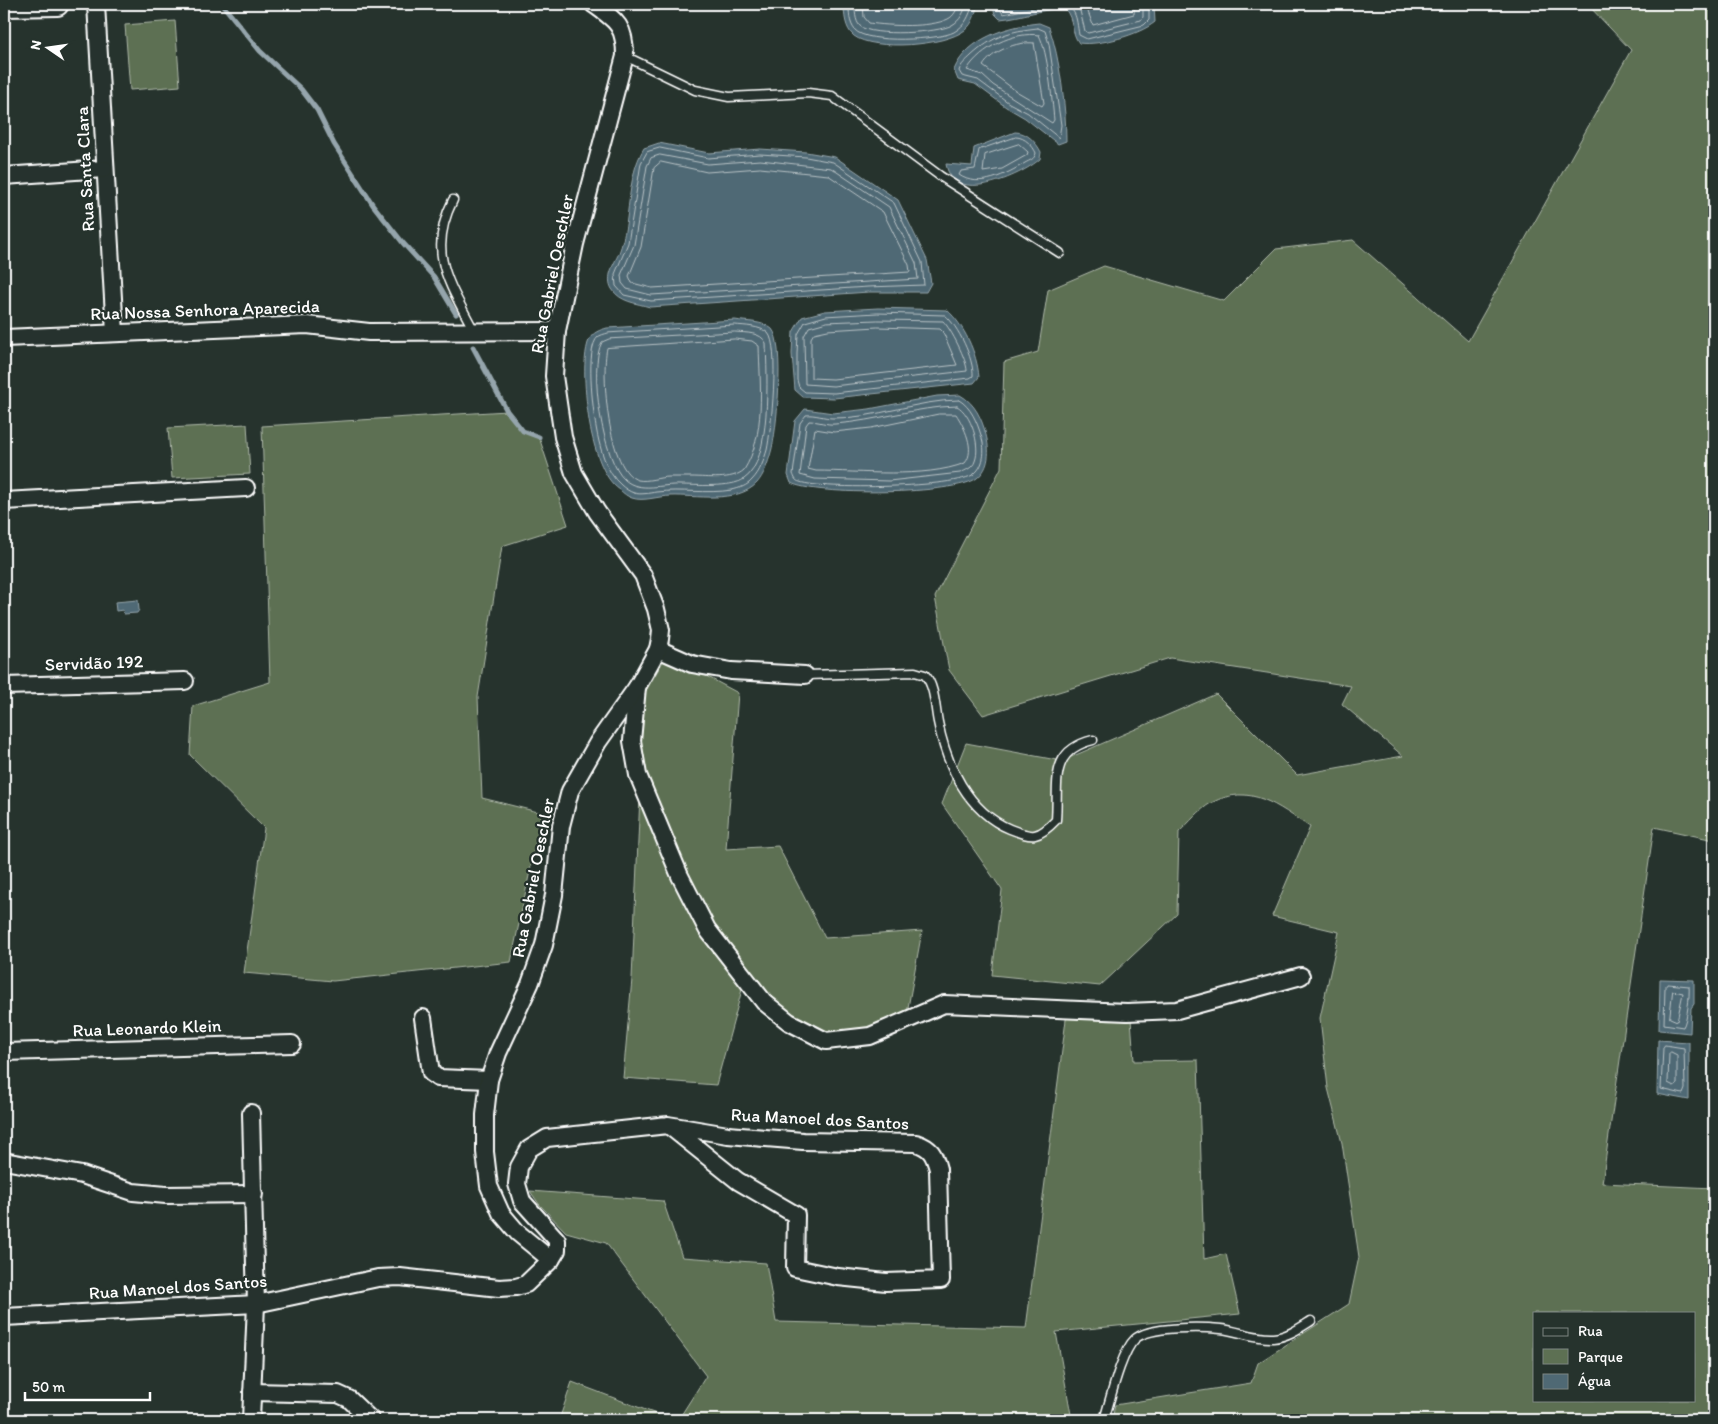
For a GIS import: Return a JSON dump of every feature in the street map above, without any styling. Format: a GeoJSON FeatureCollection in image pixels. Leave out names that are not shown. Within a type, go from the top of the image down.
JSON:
{"type":"FeatureCollection","features":[{"type":"Feature","properties":{"kind":"main road"},"geometry":{"type":"LineString","coordinates":[[4,5],[57,4]]}},
{"type":"Feature","properties":{"kind":"street","name":"Rua Santa Clara"},"geometry":{"type":"LineString","coordinates":[[96,4],[104,169],[115,333]]}},
{"type":"Feature","properties":{"kind":"street","name":"Rua Gabriel Oeschler"},"geometry":{"type":"LineString","coordinates":[[551,1260],[518,1233],[501,1213],[489,1186],[485,1152],[488,1080],[498,1052],[530,984],[544,945],[554,895],[562,826],[570,792],[598,742],[637,688],[658,649],[661,630],[651,592],[643,575],[585,493],[574,473],[563,437],[554,376],[557,331],[577,236],[625,56],[624,35],[620,26],[593,4]]}},
{"type":"Feature","properties":{"kind":"street"},"geometry":{"type":"LineString","coordinates":[[4,176],[104,169]]}},
{"type":"Feature","properties":{"kind":"street","name":"Rua Nossa Senhora Aparecida"},"geometry":{"type":"LineString","coordinates":[[4,338],[307,325],[369,332],[557,331]]}},
{"type":"Feature","properties":{"kind":"street"},"geometry":{"type":"LineString","coordinates":[[4,500],[246,488]]}},
{"type":"Feature","properties":{"kind":"street"},"geometry":{"type":"LineString","coordinates":[[658,649],[692,664],[731,671],[805,675]]}},
{"type":"Feature","properties":{"kind":"street","name":"Servidão 192"},"geometry":{"type":"LineString","coordinates":[[4,686],[185,681]]}},
{"type":"Feature","properties":{"kind":"street"},"geometry":{"type":"LineString","coordinates":[[637,688],[632,741],[638,775],[680,876],[707,928],[764,1002],[789,1022],[826,1041],[870,1036],[944,1004],[1127,1012],[1177,1010],[1301,976]]}},
{"type":"Feature","properties":{"kind":"street"},"geometry":{"type":"LineString","coordinates":[[423,1018],[431,1073],[438,1078],[488,1080]]}},
{"type":"Feature","properties":{"kind":"street","name":"Rua Leonardo Klein"},"geometry":{"type":"LineString","coordinates":[[4,1052],[292,1044]]}},
{"type":"Feature","properties":{"kind":"street"},"geometry":{"type":"LineString","coordinates":[[251,1113],[256,1304],[251,1420]]}},
{"type":"Feature","properties":{"kind":"street","name":"Rua Manoel dos Santos"},"geometry":{"type":"LineString","coordinates":[[4,1317],[256,1304],[378,1278],[400,1277],[499,1288],[516,1287],[526,1284],[551,1260],[557,1250],[557,1240],[522,1201],[517,1184],[519,1167],[529,1149],[547,1138],[668,1126],[747,1137],[803,1141],[916,1143],[928,1147],[934,1155],[938,1169],[941,1280],[886,1282],[838,1277],[795,1268],[796,1215],[738,1181],[668,1126]]}},
{"type":"Feature","properties":{"kind":"street"},"geometry":{"type":"LineString","coordinates":[[4,1161],[82,1175],[133,1192],[166,1195],[254,1194]]}},
{"type":"Feature","properties":{"kind":"street"},"geometry":{"type":"LineString","coordinates":[[252,1392],[338,1394],[349,1399],[372,1420]]}},
{"type":"Feature","properties":{"kind":"lane"},"geometry":{"type":"LineString","coordinates":[[625,56],[695,90],[729,97],[808,93],[832,96],[940,176],[1060,253]]}},
{"type":"Feature","properties":{"kind":"lane"},"geometry":{"type":"LineString","coordinates":[[453,200],[442,235],[442,261],[451,291],[474,331]]}},
{"type":"Feature","properties":{"kind":"lane"},"geometry":{"type":"LineString","coordinates":[[805,675],[915,672],[925,675],[930,682],[941,735],[958,780],[978,807],[993,819],[1001,825],[1030,837],[1043,834],[1056,820],[1059,768],[1066,754],[1076,744],[1093,740]]}},
{"type":"Feature","properties":{"kind":"lane"},"geometry":{"type":"LineString","coordinates":[[1104,1420],[1128,1348],[1136,1338],[1160,1330],[1198,1329],[1221,1329],[1259,1338],[1276,1338],[1295,1331],[1311,1322]]}},
{"type":"Feature","properties":{"kind":"green space"},"geometry":{"type":"Polygon","coordinates":[[[1587,4],[1714,4],[1714,840],[1654,827],[1602,1183],[1714,1188],[1714,1420],[1112,1420],[1115,1405],[1251,1383],[1258,1363],[1349,1304],[1359,1257],[1342,1143],[1328,1088],[1320,1018],[1339,932],[1272,916],[1310,827],[1263,799],[1239,795],[1225,797],[1211,803],[1179,832],[1177,914],[1100,986],[992,975],[1002,890],[942,804],[966,743],[1062,761],[1216,694],[1297,775],[1403,756],[1342,704],[1351,686],[1170,658],[983,715],[949,670],[935,597],[1001,468],[1004,362],[1038,352],[1048,290],[1104,266],[1224,301],[1276,249],[1353,240],[1468,341],[1631,50],[1587,4]]]}},
{"type":"Feature","properties":{"kind":"green space"},"geometry":{"type":"Polygon","coordinates":[[[175,21],[180,86],[130,90],[125,25],[175,21]]]}},
{"type":"Feature","properties":{"kind":"green space"},"geometry":{"type":"Polygon","coordinates":[[[507,411],[523,431],[539,437],[568,525],[502,546],[478,697],[482,798],[542,813],[511,962],[333,981],[244,973],[264,828],[190,755],[193,706],[270,682],[262,426],[507,411]]]}},
{"type":"Feature","properties":{"kind":"green space"},"geometry":{"type":"Polygon","coordinates":[[[247,424],[250,474],[172,478],[168,428],[247,424]]]}},
{"type":"Feature","properties":{"kind":"green space"},"geometry":{"type":"Polygon","coordinates":[[[665,658],[693,669],[738,693],[726,849],[778,846],[825,938],[922,931],[907,1013],[871,1033],[826,1036],[793,1020],[746,975],[716,1085],[623,1078],[632,979],[641,772],[638,735],[641,699],[665,658]]]}},
{"type":"Feature","properties":{"kind":"green space"},"geometry":{"type":"Polygon","coordinates":[[[1067,1012],[1131,1019],[1134,1061],[1198,1060],[1204,1259],[1226,1254],[1240,1314],[1056,1332],[1072,1420],[678,1420],[706,1376],[606,1243],[566,1232],[539,1204],[530,1191],[663,1201],[682,1257],[766,1263],[776,1322],[1026,1328],[1067,1012]]]}},
{"type":"Feature","properties":{"kind":"green space"},"geometry":{"type":"Polygon","coordinates":[[[572,1382],[672,1420],[559,1420],[572,1382]]]}},
{"type":"Feature","properties":{"kind":"water"},"geometry":{"type":"Polygon","coordinates":[[[844,4],[978,4],[970,25],[955,35],[926,43],[893,45],[864,41],[854,36],[847,25],[844,4]]]}},
{"type":"Feature","properties":{"kind":"water"},"geometry":{"type":"Polygon","coordinates":[[[992,4],[1154,4],[1155,22],[1139,31],[1108,41],[1079,43],[1076,39],[1070,17],[1065,9],[1000,19],[995,14],[992,4]]]}},
{"type":"Feature","properties":{"kind":"water"},"geometry":{"type":"Polygon","coordinates":[[[1039,23],[1049,27],[1062,83],[1066,141],[1058,144],[1025,118],[1006,107],[975,84],[958,80],[954,70],[960,59],[978,42],[1014,27],[1039,23]]]}},
{"type":"Feature","properties":{"kind":"water"},"geometry":{"type":"Polygon","coordinates":[[[1019,132],[1034,141],[1041,152],[1040,159],[1031,166],[1004,179],[988,184],[974,185],[961,183],[951,177],[946,164],[972,166],[974,148],[1019,132]]]}},
{"type":"Feature","properties":{"kind":"water"},"geometry":{"type":"Polygon","coordinates":[[[659,143],[709,153],[760,149],[806,152],[835,157],[898,200],[927,260],[931,283],[926,292],[869,292],[650,307],[619,297],[612,289],[609,280],[623,240],[634,173],[644,148],[659,143]]]}},
{"type":"Feature","properties":{"kind":"water"},"geometry":{"type":"Polygon","coordinates":[[[878,308],[947,310],[959,323],[969,340],[976,359],[979,377],[974,383],[834,398],[803,397],[795,390],[792,354],[793,332],[802,317],[825,311],[878,308]]]}},
{"type":"Feature","properties":{"kind":"water"},"geometry":{"type":"Polygon","coordinates":[[[735,320],[764,324],[772,329],[776,338],[779,389],[776,427],[771,452],[762,476],[749,490],[728,496],[670,496],[636,499],[627,496],[608,478],[592,434],[585,382],[585,359],[589,340],[597,332],[607,328],[735,320]]]}},
{"type":"Feature","properties":{"kind":"water"},"geometry":{"type":"Polygon","coordinates":[[[960,395],[970,402],[977,412],[987,441],[987,464],[977,478],[964,484],[942,488],[885,492],[827,490],[791,483],[788,475],[795,421],[805,409],[833,413],[869,409],[937,396],[960,395]]]}},
{"type":"Feature","properties":{"kind":"water"},"geometry":{"type":"Polygon","coordinates":[[[138,600],[139,610],[137,613],[124,614],[123,610],[116,611],[115,602],[138,600]]]}},
{"type":"Feature","properties":{"kind":"water"},"geometry":{"type":"Polygon","coordinates":[[[1660,979],[1694,980],[1694,1004],[1691,1008],[1690,1033],[1659,1030],[1660,979]]]}},
{"type":"Feature","properties":{"kind":"water"},"geometry":{"type":"Polygon","coordinates":[[[1658,1040],[1689,1042],[1689,1100],[1657,1094],[1658,1040]]]}},
{"type":"Feature","properties":{"kind":"waterway"},"geometry":{"type":"LineString","coordinates":[[222,4],[260,51],[301,89],[317,110],[334,144],[373,205],[403,243],[434,277],[456,314]]}},
{"type":"Feature","properties":{"kind":"waterway"},"geometry":{"type":"LineString","coordinates":[[473,347],[507,411],[523,431],[539,437]]}}]}
